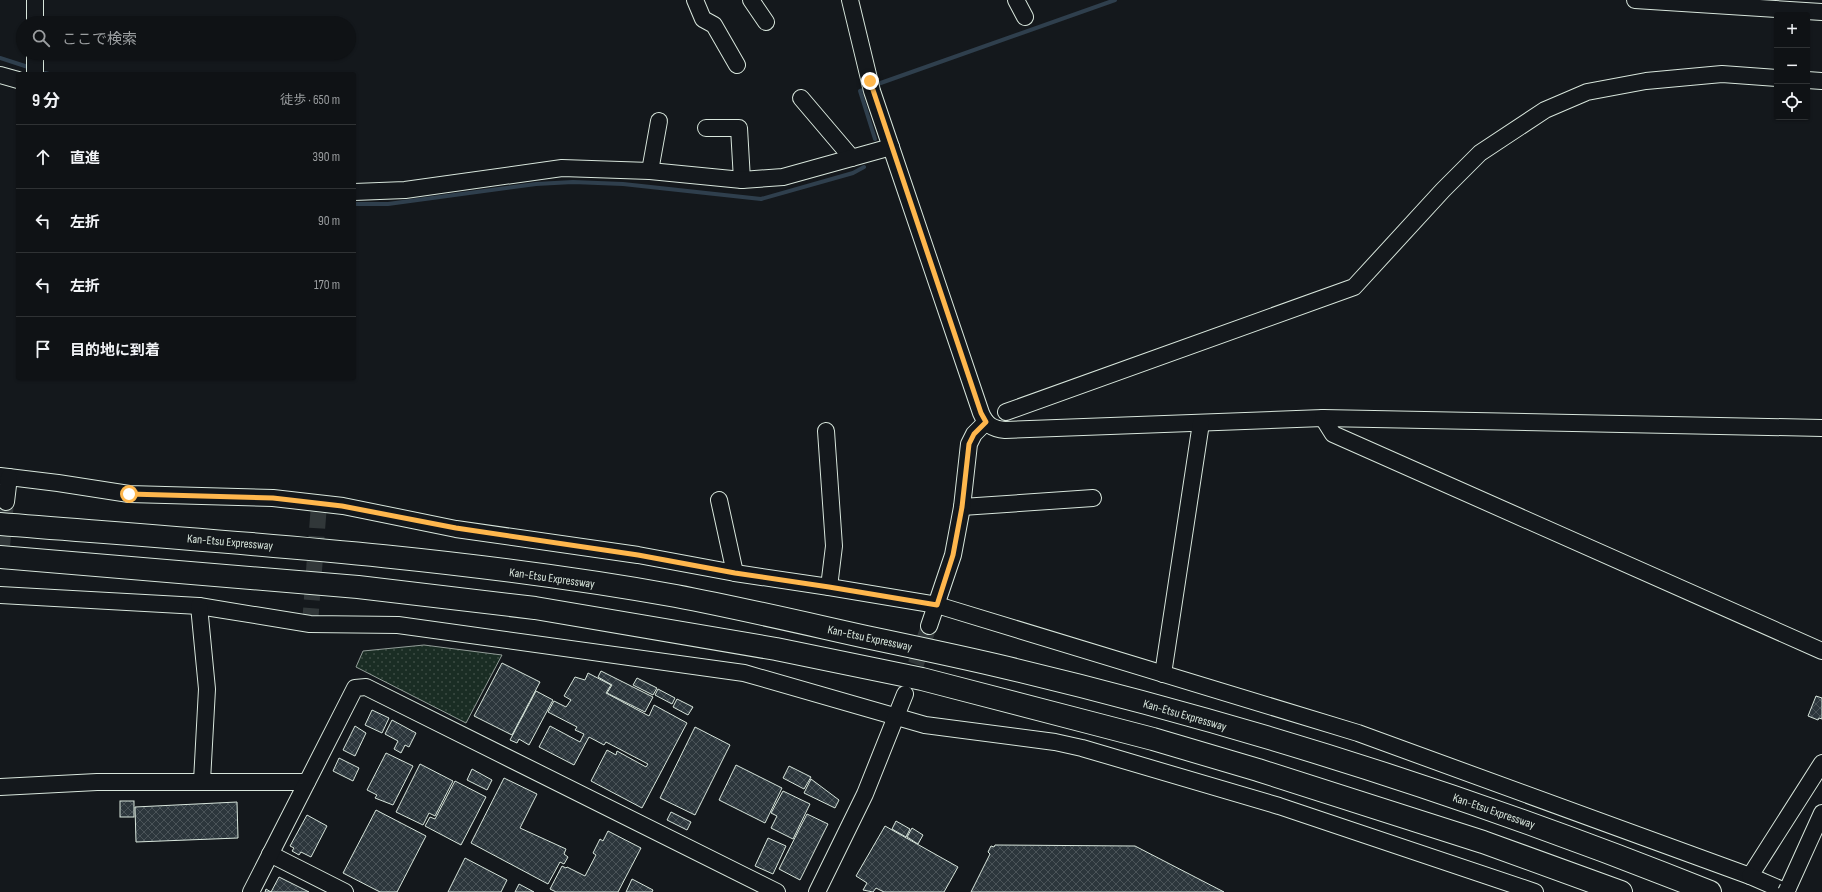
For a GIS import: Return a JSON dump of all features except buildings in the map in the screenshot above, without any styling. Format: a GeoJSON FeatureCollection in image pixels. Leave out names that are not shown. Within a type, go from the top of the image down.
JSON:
{"type":"FeatureCollection","features":[{"type":"Feature","properties":{"kind":"highway","name":"Kan-Etsu Expressway"},"geometry":{"type":"LineString","coordinates":[[0,524],[363,554],[539,575],[676,596],[1002,667],[1122,697],[1285,744],[1492,809],[1621,856],[1710,892]]}},
{"type":"Feature","properties":{"kind":"highway"},"geometry":{"type":"LineString","coordinates":[[0,557],[358,587],[535,608],[776,649],[922,679],[1153,740],[1258,770],[1468,837],[1621,892]]}},
{"type":"Feature","properties":{"kind":"street"},"geometry":{"type":"LineString","coordinates":[[35,0],[35,16]]}},
{"type":"Feature","properties":{"kind":"street"},"geometry":{"type":"LineString","coordinates":[[695,0],[703,19],[714,25],[737,65]]}},
{"type":"Feature","properties":{"kind":"street"},"geometry":{"type":"LineString","coordinates":[[751,0],[766,22]]}},
{"type":"Feature","properties":{"kind":"street"},"geometry":{"type":"LineString","coordinates":[[850,0],[871,86],[891,147],[981,413],[986,422],[994,428],[1005,430],[1323,418],[1822,428]]}},
{"type":"Feature","properties":{"kind":"street"},"geometry":{"type":"LineString","coordinates":[[1016,0],[1025,17]]}},
{"type":"Feature","properties":{"kind":"street"},"geometry":{"type":"LineString","coordinates":[[1635,0],[1822,12]]}},
{"type":"Feature","properties":{"kind":"street"},"geometry":{"type":"LineString","coordinates":[[35,60],[35,72]]}},
{"type":"Feature","properties":{"kind":"street"},"geometry":{"type":"LineString","coordinates":[[1006,412],[1354,287],[1480,153],[1545,110],[1587,92],[1646,81],[1722,74],[1774,78]]}},
{"type":"Feature","properties":{"kind":"street"},"geometry":{"type":"LineString","coordinates":[[0,75],[16,79]]}},
{"type":"Feature","properties":{"kind":"street"},"geometry":{"type":"LineString","coordinates":[[1810,80],[1822,81]]}},
{"type":"Feature","properties":{"kind":"street"},"geometry":{"type":"LineString","coordinates":[[801,98],[852,158]]}},
{"type":"Feature","properties":{"kind":"street"},"geometry":{"type":"LineString","coordinates":[[650,171],[659,121]]}},
{"type":"Feature","properties":{"kind":"street"},"geometry":{"type":"LineString","coordinates":[[706,128],[739,128],[742,180]]}},
{"type":"Feature","properties":{"kind":"street"},"geometry":{"type":"LineString","coordinates":[[356,192],[405,190],[562,168],[650,171],[742,180],[783,176],[891,147]]}},
{"type":"Feature","properties":{"kind":"street"},"geometry":{"type":"LineString","coordinates":[[1323,418],[1333,434],[1822,651]]}},
{"type":"Feature","properties":{"kind":"street"},"geometry":{"type":"LineString","coordinates":[[929,626],[953,555],[962,507],[969,444],[974,434],[986,422]]}},
{"type":"Feature","properties":{"kind":"street"},"geometry":{"type":"LineString","coordinates":[[1163,674],[1201,423]]}},
{"type":"Feature","properties":{"kind":"street"},"geometry":{"type":"LineString","coordinates":[[826,431],[834,546],[829,587]]}},
{"type":"Feature","properties":{"kind":"street"},"geometry":{"type":"LineString","coordinates":[[6,502],[4,476],[129,494],[273,498],[342,506],[456,528],[638,555],[735,573],[937,605],[1358,733],[1750,876],[1787,891],[1822,812]]}},
{"type":"Feature","properties":{"kind":"street"},"geometry":{"type":"LineString","coordinates":[[962,507],[1093,498]]}},
{"type":"Feature","properties":{"kind":"street"},"geometry":{"type":"LineString","coordinates":[[720,500],[735,573]]}},
{"type":"Feature","properties":{"kind":"street"},"geometry":{"type":"LineString","coordinates":[[0,595],[199,606],[310,624],[398,625],[744,673],[925,725],[1055,742],[1082,748],[1279,806],[1535,892]]}},
{"type":"Feature","properties":{"kind":"street"},"geometry":{"type":"LineString","coordinates":[[199,606],[207,690],[202,781]]}},
{"type":"Feature","properties":{"kind":"street"},"geometry":{"type":"LineString","coordinates":[[251,892],[355,688],[366,687],[777,892]]}},
{"type":"Feature","properties":{"kind":"street"},"geometry":{"type":"LineString","coordinates":[[817,892],[865,794],[897,718],[905,694]]}},
{"type":"Feature","properties":{"kind":"street"},"geometry":{"type":"LineString","coordinates":[[1750,876],[1822,764]]}},
{"type":"Feature","properties":{"kind":"street"},"geometry":{"type":"LineString","coordinates":[[0,787],[97,782],[307,782]]}},
{"type":"Feature","properties":{"kind":"street"},"geometry":{"type":"LineString","coordinates":[[270,854],[345,892]]}},
{"type":"Feature","properties":{"kind":"green space"},"geometry":{"type":"Polygon","coordinates":[[[424,645],[502,655],[466,723],[356,667],[363,651],[424,645]]]}},
{"type":"Feature","properties":{"kind":"waterway"},"geometry":{"type":"LineString","coordinates":[[875,85],[1115,0]]}},
{"type":"Feature","properties":{"kind":"waterway"},"geometry":{"type":"LineString","coordinates":[[0,58],[28,67]]}},
{"type":"Feature","properties":{"kind":"waterway"},"geometry":{"type":"LineString","coordinates":[[869,88],[860,91],[875,139]]}},
{"type":"Feature","properties":{"kind":"waterway"},"geometry":{"type":"LineString","coordinates":[[356,204],[388,204],[536,184],[573,182],[623,184],[761,199],[853,173],[864,167]]}},
{"type":"Feature","properties":{"kind":"tunnel"},"geometry":{"type":"LineString","coordinates":[[0,569],[6,502]]}},
{"type":"Feature","properties":{"kind":"tunnel"},"geometry":{"type":"LineString","coordinates":[[310,624],[319,504]]}},
{"type":"Feature","properties":{"kind":"tunnel"},"geometry":{"type":"LineString","coordinates":[[908,687],[929,626]]}},
{"type":"Feature","properties":{"kind":"route"},"geometry":{"type":"LineString","coordinates":[[129,494],[273,498],[342,506],[456,528],[638,555],[711,569],[937,605],[953,555],[962,507],[969,444],[974,434],[986,422],[981,413],[872,91],[870,81]]}}]}
